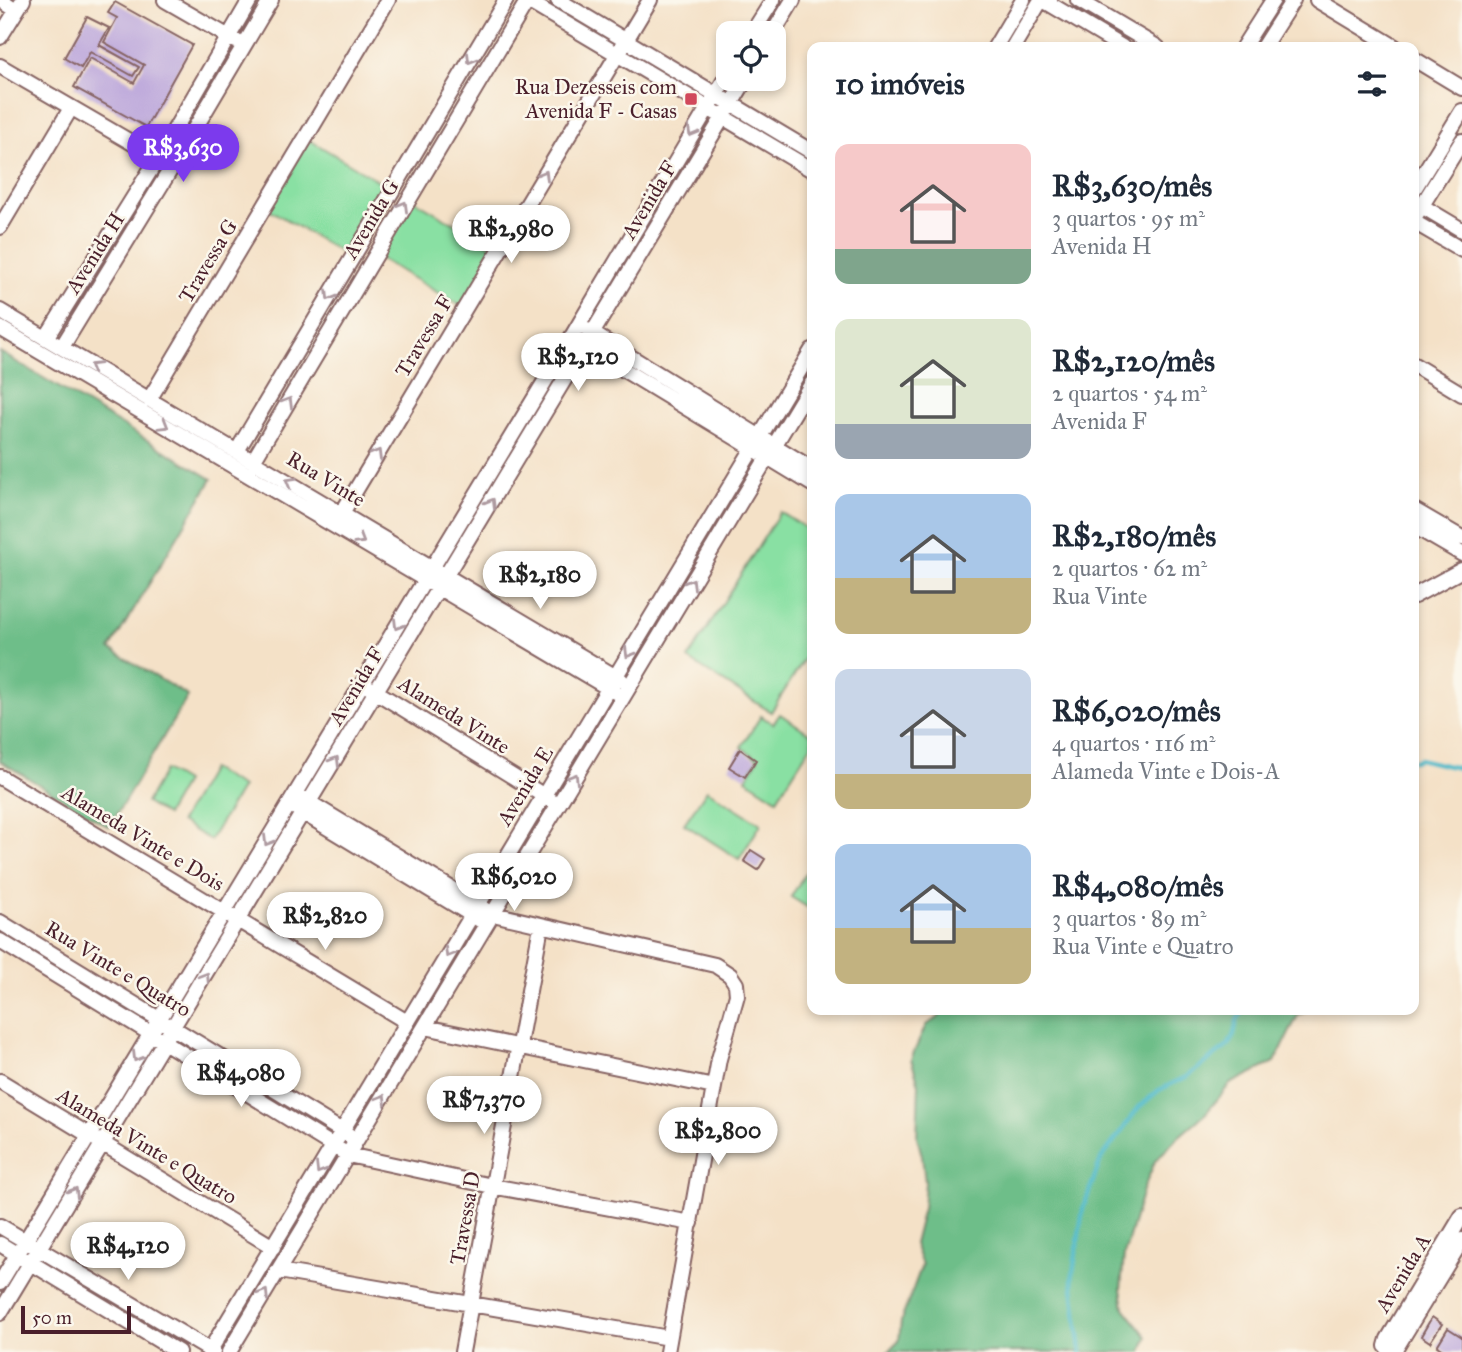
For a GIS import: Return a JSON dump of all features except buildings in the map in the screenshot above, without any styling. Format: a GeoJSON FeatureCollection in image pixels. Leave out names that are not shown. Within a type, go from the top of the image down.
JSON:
{"type":"FeatureCollection","features":[{"type":"Feature","properties":{"kind":"street"},"geometry":{"type":"LineString","coordinates":[[0,37],[20,5],[1,0]]}},
{"type":"Feature","properties":{"kind":"street"},"geometry":{"type":"LineString","coordinates":[[165,0],[243,46]]}},
{"type":"Feature","properties":{"kind":"street","name":"Avenida H"},"geometry":{"type":"LineString","coordinates":[[46,338],[158,158],[250,0]]}},
{"type":"Feature","properties":{"kind":"street","name":"Avenida H"},"geometry":{"type":"LineString","coordinates":[[62,347],[173,167],[271,0]]}},
{"type":"Feature","properties":{"kind":"street","name":"Travessa G"},"geometry":{"type":"LineString","coordinates":[[149,400],[388,0]]}},
{"type":"Feature","properties":{"kind":"street","name":"Avenida G"},"geometry":{"type":"LineString","coordinates":[[237,451],[506,0]]}},
{"type":"Feature","properties":{"kind":"street"},"geometry":{"type":"LineString","coordinates":[[527,0],[807,167]]}},
{"type":"Feature","properties":{"kind":"street","name":"Avenida G"},"geometry":{"type":"LineString","coordinates":[[253,461],[527,0]]}},
{"type":"Feature","properties":{"kind":"street"},"geometry":{"type":"LineString","coordinates":[[558,0],[807,149]]}},
{"type":"Feature","properties":{"kind":"street","name":"Travessa F"},"geometry":{"type":"LineString","coordinates":[[342,513],[650,0]]}},
{"type":"Feature","properties":{"kind":"street"},"geometry":{"type":"LineString","coordinates":[[760,21],[773,0]]}},
{"type":"Feature","properties":{"kind":"street"},"geometry":{"type":"LineString","coordinates":[[780,21],[793,0]]}},
{"type":"Feature","properties":{"kind":"street"},"geometry":{"type":"LineString","coordinates":[[998,42],[1023,0]]}},
{"type":"Feature","properties":{"kind":"street"},"geometry":{"type":"LineString","coordinates":[[1016,42],[1042,0],[1113,42]]}},
{"type":"Feature","properties":{"kind":"street"},"geometry":{"type":"LineString","coordinates":[[1078,0],[1149,42]]}},
{"type":"Feature","properties":{"kind":"street"},"geometry":{"type":"LineString","coordinates":[[1246,42],[1273,0]]}},
{"type":"Feature","properties":{"kind":"street"},"geometry":{"type":"LineString","coordinates":[[1266,42],[1293,0]]}},
{"type":"Feature","properties":{"kind":"street"},"geometry":{"type":"LineString","coordinates":[[1317,0],[1387,42]]}},
{"type":"Feature","properties":{"kind":"street"},"geometry":{"type":"LineString","coordinates":[[1419,62],[1462,88]]}},
{"type":"Feature","properties":{"kind":"street"},"geometry":{"type":"LineString","coordinates":[[0,66],[173,167]]}},
{"type":"Feature","properties":{"kind":"street","name":"Avenida F"},"geometry":{"type":"LineString","coordinates":[[0,1283],[718,91]]}},
{"type":"Feature","properties":{"kind":"street","name":"Avenida F"},"geometry":{"type":"LineString","coordinates":[[0,1313],[738,91]]}},
{"type":"Feature","properties":{"kind":"street"},"geometry":{"type":"LineString","coordinates":[[0,227],[71,107]]}},
{"type":"Feature","properties":{"kind":"street"},"geometry":{"type":"LineString","coordinates":[[1419,181],[1462,111]]}},
{"type":"Feature","properties":{"kind":"street"},"geometry":{"type":"LineString","coordinates":[[1419,207],[1462,141]]}},
{"type":"Feature","properties":{"kind":"street"},"geometry":{"type":"LineString","coordinates":[[1419,213],[1462,230]]}},
{"type":"Feature","properties":{"kind":"street"},"geometry":{"type":"LineString","coordinates":[[1419,214],[1462,250]]}},
{"type":"Feature","properties":{"kind":"street"},"geometry":{"type":"LineString","coordinates":[[371,228],[385,236]]}},
{"type":"Feature","properties":{"kind":"street","name":"Rua Vinte"},"geometry":{"type":"LineString","coordinates":[[0,311],[342,513],[429,573]]}},
{"type":"Feature","properties":{"kind":"street"},"geometry":{"type":"LineString","coordinates":[[579,325],[771,451],[807,480]]}},
{"type":"Feature","properties":{"kind":"street","name":"Rua Vinte"},"geometry":{"type":"LineString","coordinates":[[0,328],[429,573],[626,691]]}},
{"type":"Feature","properties":{"kind":"street"},"geometry":{"type":"LineString","coordinates":[[571,338],[756,441]]}},
{"type":"Feature","properties":{"kind":"street","name":"Avenida E"},"geometry":{"type":"LineString","coordinates":[[211,1352],[807,358]]}},
{"type":"Feature","properties":{"kind":"street"},"geometry":{"type":"LineString","coordinates":[[1419,368],[1462,394]]}},
{"type":"Feature","properties":{"kind":"street","name":"Avenida E"},"geometry":{"type":"LineString","coordinates":[[229,1352],[807,391]]}},
{"type":"Feature","properties":{"kind":"street"},"geometry":{"type":"LineString","coordinates":[[771,451],[807,467]]}},
{"type":"Feature","properties":{"kind":"street"},"geometry":{"type":"LineString","coordinates":[[1419,513],[1462,538]]}},
{"type":"Feature","properties":{"kind":"street"},"geometry":{"type":"LineString","coordinates":[[1419,529],[1462,554]]}},
{"type":"Feature","properties":{"kind":"street"},"geometry":{"type":"LineString","coordinates":[[1419,593],[1462,570]]}},
{"type":"Feature","properties":{"kind":"street","name":"Alameda Vinte"},"geometry":{"type":"LineString","coordinates":[[363,683],[558,804]]}},
{"type":"Feature","properties":{"kind":"street","name":"Alameda Vinte e Dois"},"geometry":{"type":"LineString","coordinates":[[0,777],[407,1023]]}},
{"type":"Feature","properties":{"kind":"street"},"geometry":{"type":"LineString","coordinates":[[279,1271],[471,1304],[668,1345],[721,1046],[737,995],[736,984],[727,971],[715,965],[541,926],[490,919],[293,799]]}},
{"type":"Feature","properties":{"kind":"street","name":"Rua Vinte e Quatro"},"geometry":{"type":"LineString","coordinates":[[0,922],[357,1140]]}},
{"type":"Feature","properties":{"kind":"street","name":"Travessa D"},"geometry":{"type":"LineString","coordinates":[[462,1352],[541,926]]}},
{"type":"Feature","properties":{"kind":"street","name":"Rua Vinte e Quatro"},"geometry":{"type":"LineString","coordinates":[[0,941],[152,1032],[348,1155]]}},
{"type":"Feature","properties":{"kind":"street"},"geometry":{"type":"LineString","coordinates":[[425,1027],[714,1087]]}},
{"type":"Feature","properties":{"kind":"street","name":"Alameda Vinte e Quatro"},"geometry":{"type":"LineString","coordinates":[[0,1081],[273,1247]]}},
{"type":"Feature","properties":{"kind":"street"},"geometry":{"type":"LineString","coordinates":[[348,1155],[492,1186],[691,1223]]}},
{"type":"Feature","properties":{"kind":"street","name":"Avenida A"},"geometry":{"type":"LineString","coordinates":[[1462,1216],[1388,1339],[1385,1346],[1391,1352],[1462,1240]]}},
{"type":"Feature","properties":{"kind":"street"},"geometry":{"type":"LineString","coordinates":[[0,1226],[211,1352]]}},
{"type":"Feature","properties":{"kind":"street"},"geometry":{"type":"LineString","coordinates":[[0,1244],[178,1352]]}},
{"type":"Feature","properties":{"kind":"green space"},"geometry":{"type":"Polygon","coordinates":[[[306,138],[394,190],[352,259],[265,207],[306,138]]]}},
{"type":"Feature","properties":{"kind":"green space"},"geometry":{"type":"Polygon","coordinates":[[[409,197],[499,250],[464,308],[375,256],[409,197]]]}},
{"type":"Feature","properties":{"kind":"green space"},"geometry":{"type":"Polygon","coordinates":[[[0,352],[212,479],[110,649],[188,696],[109,827],[0,761],[0,352]]]}},
{"type":"Feature","properties":{"kind":"green space"},"geometry":{"type":"Polygon","coordinates":[[[780,512],[807,529],[807,655],[771,712],[688,659],[780,512]]]}},
{"type":"Feature","properties":{"kind":"green space"},"geometry":{"type":"Polygon","coordinates":[[[780,714],[807,732],[807,752],[777,799],[746,779],[758,759],[741,747],[761,716],[773,724],[780,714]]]}},
{"type":"Feature","properties":{"kind":"green space"},"geometry":{"type":"Polygon","coordinates":[[[211,769],[242,787],[210,840],[180,822],[211,769]]]}},
{"type":"Feature","properties":{"kind":"green space"},"geometry":{"type":"Polygon","coordinates":[[[165,770],[185,782],[166,815],[146,803],[165,770]]]}},
{"type":"Feature","properties":{"kind":"green space"},"geometry":{"type":"Polygon","coordinates":[[[707,790],[761,824],[739,859],[684,824],[707,790]]]}},
{"type":"Feature","properties":{"kind":"green space"},"geometry":{"type":"Polygon","coordinates":[[[807,870],[807,907],[791,897],[807,870]]]}},
{"type":"Feature","properties":{"kind":"green space"},"geometry":{"type":"Polygon","coordinates":[[[940,1015],[1300,1015],[1275,1062],[1230,1084],[1206,1113],[1155,1161],[1143,1190],[1124,1255],[1121,1289],[1124,1308],[1147,1337],[1142,1352],[888,1352],[899,1341],[901,1321],[922,1265],[914,1244],[923,1208],[925,1182],[917,1137],[919,1084],[911,1059],[926,1025],[940,1015]]]}},
{"type":"Feature","properties":{"kind":"waterway"},"geometry":{"type":"LineString","coordinates":[[1419,759],[1462,769]]}},
{"type":"Feature","properties":{"kind":"waterway"},"geometry":{"type":"LineString","coordinates":[[1081,1352],[1072,1279],[1083,1209],[1101,1159],[1139,1107],[1159,1090],[1186,1077],[1228,1046],[1240,1015]]}},
{"type":"Feature","properties":{"kind":"place","name":"Rua Dezesseis com Avenida F - Casas"},"geometry":{"type":"Point","coordinates":[691,99]}}]}
